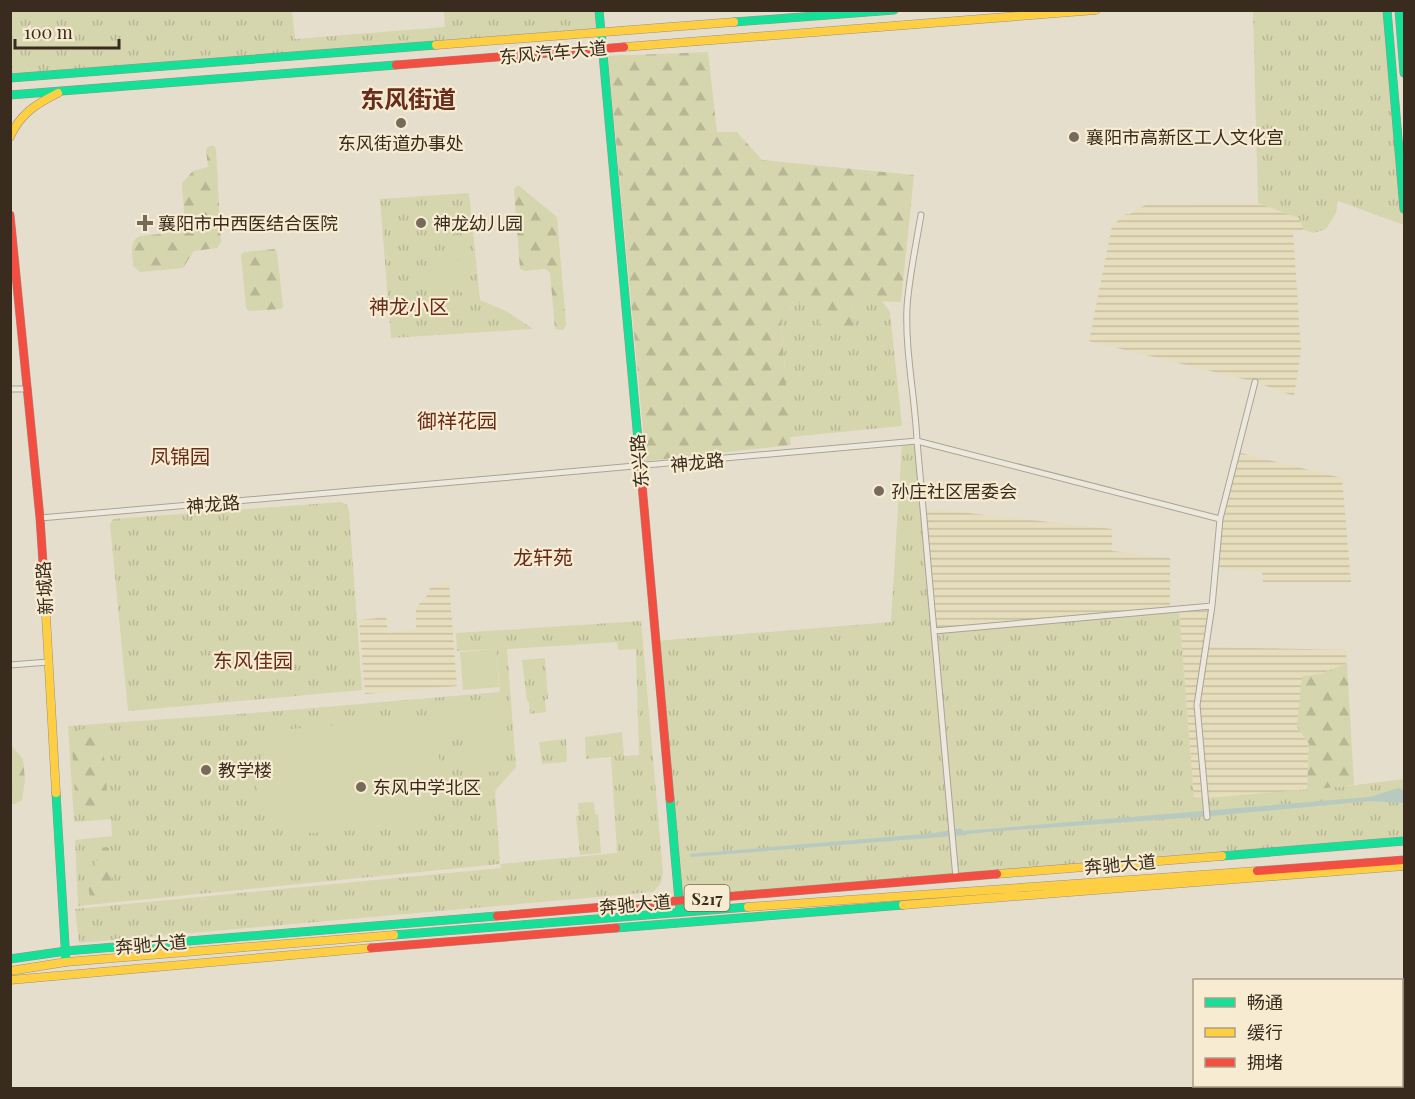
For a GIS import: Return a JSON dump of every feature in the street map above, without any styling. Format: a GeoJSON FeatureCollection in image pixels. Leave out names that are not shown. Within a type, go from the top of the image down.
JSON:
{"type":"FeatureCollection","features":[{"type":"Feature","properties":{"kind":"main road","name":"东兴路"},"geometry":{"type":"LineString","coordinates":[[599,10],[680,912]]}},
{"type":"Feature","properties":{"kind":"main road","name":"东风汽车大道"},"geometry":{"type":"LineString","coordinates":[[10,78],[894,10]]}},
{"type":"Feature","properties":{"kind":"main road","name":"东风汽车大道"},"geometry":{"type":"LineString","coordinates":[[10,95],[1096,10]]}},
{"type":"Feature","properties":{"kind":"main road"},"geometry":{"type":"LineString","coordinates":[[1383,10],[1389,29]]}},
{"type":"Feature","properties":{"kind":"main road"},"geometry":{"type":"LineString","coordinates":[[1387,10],[1404,209]]}},
{"type":"Feature","properties":{"kind":"main road"},"geometry":{"type":"LineString","coordinates":[[1399,10],[1404,72]]}},
{"type":"Feature","properties":{"kind":"main road"},"geometry":{"type":"LineString","coordinates":[[1401,28],[1404,17]]}},
{"type":"Feature","properties":{"kind":"main road"},"geometry":{"type":"LineString","coordinates":[[10,136],[16,121],[32,106],[61,91]]}},
{"type":"Feature","properties":{"kind":"main road","name":"新城路"},"geometry":{"type":"LineString","coordinates":[[10,215],[40,518],[66,962]]}},
{"type":"Feature","properties":{"kind":"main road","name":"奔驰大道"},"geometry":{"type":"LineString","coordinates":[[10,959],[66,951],[1404,841]]}},
{"type":"Feature","properties":{"kind":"main road","name":"奔驰大道"},"geometry":{"type":"LineString","coordinates":[[10,971],[66,962],[599,918],[1404,860]]}},
{"type":"Feature","properties":{"kind":"main road"},"geometry":{"type":"LineString","coordinates":[[10,980],[600,928],[1404,866]]}},
{"type":"Feature","properties":{"kind":"main road"},"geometry":{"type":"LineString","coordinates":[[599,918],[600,928]]}},
{"type":"Feature","properties":{"kind":"main road"},"geometry":{"type":"LineString","coordinates":[[159,955],[160,966]]}},
{"type":"Feature","properties":{"kind":"main road"},"geometry":{"type":"LineString","coordinates":[[104,959],[105,971]]}},
{"type":"Feature","properties":{"kind":"street"},"geometry":{"type":"LineString","coordinates":[[921,215],[907,307],[910,375],[915,405],[956,878]]}},
{"type":"Feature","properties":{"kind":"street"},"geometry":{"type":"LineString","coordinates":[[1208,817],[1197,705],[1212,606],[1220,519],[1255,382]]}},
{"type":"Feature","properties":{"kind":"street"},"geometry":{"type":"LineString","coordinates":[[10,389],[28,389]]}},
{"type":"Feature","properties":{"kind":"street","name":"神龙路"},"geometry":{"type":"LineString","coordinates":[[40,518],[917,441],[1220,519]]}},
{"type":"Feature","properties":{"kind":"street"},"geometry":{"type":"LineString","coordinates":[[934,631],[1212,606]]}},
{"type":"Feature","properties":{"kind":"street"},"geometry":{"type":"LineString","coordinates":[[10,665],[49,662]]}},
{"type":"Feature","properties":{"kind":"shaded area"},"geometry":{"type":"Polygon","coordinates":[[[1258,203],[1299,218],[1304,230],[1293,231],[1301,351],[1294,396],[1255,382],[1089,341],[1112,226],[1126,214],[1147,204],[1258,203]]]}},
{"type":"Feature","properties":{"kind":"shaded area"},"geometry":{"type":"Polygon","coordinates":[[[1237,452],[1342,478],[1351,582],[1263,582],[1262,572],[1215,568],[1220,519],[1237,452]]]}},
{"type":"Feature","properties":{"kind":"shaded area"},"geometry":{"type":"Polygon","coordinates":[[[923,508],[1112,529],[1112,551],[1170,558],[1170,610],[934,631],[923,508]]]}},
{"type":"Feature","properties":{"kind":"shaded area"},"geometry":{"type":"Polygon","coordinates":[[[449,582],[457,686],[365,694],[359,620],[386,617],[388,633],[416,629],[416,607],[425,599],[430,588],[449,582]]]}},
{"type":"Feature","properties":{"kind":"shaded area"},"geometry":{"type":"Polygon","coordinates":[[[1212,606],[1206,647],[1346,650],[1347,663],[1321,674],[1297,727],[1309,744],[1307,790],[1194,799],[1179,609],[1212,606]]]}},
{"type":"Feature","properties":{"kind":"shaded area"},"geometry":{"type":"Polygon","coordinates":[[[1399,788],[1404,790],[1404,803],[1370,801],[1211,816],[691,857],[690,854],[935,833],[960,828],[963,831],[1370,797],[1399,788]]]}},
{"type":"Feature","properties":{"kind":"green space"},"geometry":{"type":"Polygon","coordinates":[[[11,11],[292,11],[295,39],[445,27],[444,11],[599,11],[601,33],[11,78],[11,11]]]}},
{"type":"Feature","properties":{"kind":"green space"},"geometry":{"type":"Polygon","coordinates":[[[1253,11],[1383,11],[1389,29],[1404,225],[1338,201],[1336,213],[1326,229],[1314,233],[1304,230],[1299,218],[1258,203],[1253,11]]]}},
{"type":"Feature","properties":{"kind":"green space"},"geometry":{"type":"Polygon","coordinates":[[[708,52],[717,132],[737,132],[762,160],[914,175],[901,302],[852,300],[854,329],[820,332],[818,299],[801,302],[785,313],[781,323],[791,445],[646,461],[608,56],[708,52]]]}},
{"type":"Feature","properties":{"kind":"green space"},"geometry":{"type":"Polygon","coordinates":[[[209,146],[214,146],[216,150],[221,242],[217,248],[194,251],[183,268],[140,272],[133,266],[134,241],[140,236],[179,232],[184,215],[182,183],[193,171],[208,167],[206,150],[209,146]]]}},
{"type":"Feature","properties":{"kind":"green space"},"geometry":{"type":"Polygon","coordinates":[[[518,185],[557,217],[566,325],[563,330],[555,329],[550,272],[545,269],[525,271],[520,269],[514,189],[518,185]]]}},
{"type":"Feature","properties":{"kind":"green space"},"geometry":{"type":"Polygon","coordinates":[[[469,193],[480,300],[506,311],[533,329],[391,338],[380,199],[469,193]]]}},
{"type":"Feature","properties":{"kind":"green space"},"geometry":{"type":"Polygon","coordinates":[[[274,249],[277,252],[283,307],[249,311],[246,308],[241,255],[244,252],[274,249]]]}},
{"type":"Feature","properties":{"kind":"green space"},"geometry":{"type":"Polygon","coordinates":[[[451,251],[451,255],[455,255],[456,260],[462,259],[461,252],[466,252],[470,296],[429,278],[426,255],[440,256],[440,252],[451,251]]]}},
{"type":"Feature","properties":{"kind":"green space"},"geometry":{"type":"Polygon","coordinates":[[[806,298],[818,299],[854,329],[852,300],[882,301],[890,312],[902,426],[790,437],[781,318],[784,313],[806,298]]]}},
{"type":"Feature","properties":{"kind":"green space"},"geometry":{"type":"Polygon","coordinates":[[[917,441],[934,631],[1179,609],[1194,799],[1404,779],[1404,841],[679,900],[655,641],[891,622],[902,442],[917,441]]]}},
{"type":"Feature","properties":{"kind":"green space"},"geometry":{"type":"Polygon","coordinates":[[[341,502],[347,505],[349,510],[362,690],[128,711],[110,524],[113,519],[341,502]]]}},
{"type":"Feature","properties":{"kind":"green space","name":"东风中学北区"},"geometry":{"type":"Polygon","coordinates":[[[641,621],[663,872],[661,883],[653,892],[79,943],[75,909],[501,868],[500,864],[78,906],[75,840],[112,836],[111,819],[74,822],[68,726],[500,692],[496,649],[457,651],[456,633],[641,621]],[[617,642],[507,649],[516,767],[495,791],[500,864],[617,853],[611,757],[586,759],[585,737],[622,732],[624,756],[639,755],[636,649],[618,650],[617,642]]]}},
{"type":"Feature","properties":{"kind":"green space"},"geometry":{"type":"Polygon","coordinates":[[[496,649],[499,687],[463,690],[460,652],[496,649]]]}},
{"type":"Feature","properties":{"kind":"green space"},"geometry":{"type":"Polygon","coordinates":[[[545,658],[548,699],[545,700],[546,712],[530,714],[522,660],[545,658]]]}},
{"type":"Feature","properties":{"kind":"green space"},"geometry":{"type":"Polygon","coordinates":[[[1347,663],[1354,785],[1307,790],[1309,744],[1297,727],[1302,676],[1321,674],[1347,663]]]}},
{"type":"Feature","properties":{"kind":"green space"},"geometry":{"type":"Polygon","coordinates":[[[498,699],[503,771],[469,773],[466,739],[433,741],[431,703],[498,699]]]}},
{"type":"Feature","properties":{"kind":"green space"},"geometry":{"type":"Polygon","coordinates":[[[417,718],[419,733],[433,744],[442,773],[435,802],[421,817],[382,827],[303,833],[280,828],[267,815],[258,797],[256,773],[262,756],[270,746],[268,731],[417,718]]]}},
{"type":"Feature","properties":{"kind":"green space"},"geometry":{"type":"Polygon","coordinates":[[[99,727],[102,731],[108,804],[105,808],[79,810],[76,808],[71,731],[99,727]]]}},
{"type":"Feature","properties":{"kind":"green space"},"geometry":{"type":"Polygon","coordinates":[[[566,739],[567,762],[542,764],[539,742],[566,739]]]}},
{"type":"Feature","properties":{"kind":"green space"},"geometry":{"type":"Polygon","coordinates":[[[11,745],[23,759],[25,780],[22,800],[15,804],[11,804],[11,745]]]}},
{"type":"Feature","properties":{"kind":"green space"},"geometry":{"type":"Polygon","coordinates":[[[594,802],[595,814],[598,814],[601,853],[580,855],[576,816],[579,815],[578,803],[594,802]]]}},
{"type":"Feature","properties":{"kind":"green space"},"geometry":{"type":"Polygon","coordinates":[[[98,848],[109,848],[113,893],[111,897],[90,898],[86,872],[98,860],[98,848]]]}},
{"type":"Feature","properties":{"kind":"traffic: fast"},"geometry":{"type":"LineString","coordinates":[[599,10],[640,462]]}},
{"type":"Feature","properties":{"kind":"traffic: fast"},"geometry":{"type":"LineString","coordinates":[[734,22],[894,10]]}},
{"type":"Feature","properties":{"kind":"traffic: fast"},"geometry":{"type":"LineString","coordinates":[[1387,10],[1404,209]]}},
{"type":"Feature","properties":{"kind":"traffic: fast"},"geometry":{"type":"LineString","coordinates":[[1399,10],[1404,73]]}},
{"type":"Feature","properties":{"kind":"traffic: fast"},"geometry":{"type":"LineString","coordinates":[[10,78],[436,45]]}},
{"type":"Feature","properties":{"kind":"traffic: fast"},"geometry":{"type":"LineString","coordinates":[[10,95],[396,65]]}},
{"type":"Feature","properties":{"kind":"traffic: fast"},"geometry":{"type":"LineString","coordinates":[[56,793],[66,962]]}},
{"type":"Feature","properties":{"kind":"traffic: fast"},"geometry":{"type":"LineString","coordinates":[[670,799],[680,912]]}},
{"type":"Feature","properties":{"kind":"traffic: fast"},"geometry":{"type":"LineString","coordinates":[[1222,856],[1404,841]]}},
{"type":"Feature","properties":{"kind":"traffic: fast"},"geometry":{"type":"LineString","coordinates":[[616,928],[903,905]]}},
{"type":"Feature","properties":{"kind":"traffic: fast"},"geometry":{"type":"LineString","coordinates":[[394,935],[748,907]]}},
{"type":"Feature","properties":{"kind":"traffic: fast"},"geometry":{"type":"LineString","coordinates":[[10,959],[66,951],[497,916]]}},
{"type":"Feature","properties":{"kind":"traffic: slow"},"geometry":{"type":"LineString","coordinates":[[624,47],[1096,10]]}},
{"type":"Feature","properties":{"kind":"traffic: slow"},"geometry":{"type":"LineString","coordinates":[[436,45],[734,22]]}},
{"type":"Feature","properties":{"kind":"traffic: slow"},"geometry":{"type":"LineString","coordinates":[[10,137],[29,110],[58,93]]}},
{"type":"Feature","properties":{"kind":"traffic: slow"},"geometry":{"type":"LineString","coordinates":[[43,563],[56,793]]}},
{"type":"Feature","properties":{"kind":"traffic: slow"},"geometry":{"type":"LineString","coordinates":[[997,874],[1222,856]]}},
{"type":"Feature","properties":{"kind":"traffic: slow"},"geometry":{"type":"LineString","coordinates":[[903,905],[1404,866]]}},
{"type":"Feature","properties":{"kind":"traffic: slow"},"geometry":{"type":"LineString","coordinates":[[748,907],[1257,871]]}},
{"type":"Feature","properties":{"kind":"traffic: slow"},"geometry":{"type":"LineString","coordinates":[[10,971],[66,962],[394,935]]}},
{"type":"Feature","properties":{"kind":"traffic: slow"},"geometry":{"type":"LineString","coordinates":[[10,980],[371,948]]}},
{"type":"Feature","properties":{"kind":"traffic: jam"},"geometry":{"type":"LineString","coordinates":[[396,65],[624,47]]}},
{"type":"Feature","properties":{"kind":"traffic: jam"},"geometry":{"type":"LineString","coordinates":[[10,215],[43,563]]}},
{"type":"Feature","properties":{"kind":"traffic: jam"},"geometry":{"type":"LineString","coordinates":[[640,462],[670,799]]}},
{"type":"Feature","properties":{"kind":"traffic: jam"},"geometry":{"type":"LineString","coordinates":[[1257,871],[1404,860]]}},
{"type":"Feature","properties":{"kind":"traffic: jam"},"geometry":{"type":"LineString","coordinates":[[497,916],[997,874]]}},
{"type":"Feature","properties":{"kind":"traffic: jam"},"geometry":{"type":"LineString","coordinates":[[371,948],[616,928]]}},
{"type":"Feature","properties":{"kind":"place","name":"东风街道办事处"},"geometry":{"type":"Point","coordinates":[401,123]}},
{"type":"Feature","properties":{"kind":"place","name":"襄阳市高新区工人文化宫"},"geometry":{"type":"Point","coordinates":[1074,137]}},
{"type":"Feature","properties":{"kind":"place","name":"襄阳市中西医结合医院"},"geometry":{"type":"Point","coordinates":[145,223]}},
{"type":"Feature","properties":{"kind":"place","name":"神龙幼儿园"},"geometry":{"type":"Point","coordinates":[421,223]}},
{"type":"Feature","properties":{"kind":"place","name":"孙庄社区居委会"},"geometry":{"type":"Point","coordinates":[879,491]}},
{"type":"Feature","properties":{"kind":"place","name":"教学楼"},"geometry":{"type":"Point","coordinates":[206,770]}},
{"type":"Feature","properties":{"kind":"place","name":"东风中学北区"},"geometry":{"type":"Point","coordinates":[361,787]}},
{"type":"Feature","properties":{"kind":"district","name":"东风街道"},"geometry":{"type":"Point","coordinates":[408,98]}},
{"type":"Feature","properties":{"kind":"district","name":"神龙小区"},"geometry":{"type":"Point","coordinates":[409,305]}},
{"type":"Feature","properties":{"kind":"district","name":"御祥花园"},"geometry":{"type":"Point","coordinates":[457,419]}},
{"type":"Feature","properties":{"kind":"district","name":"凤锦园"},"geometry":{"type":"Point","coordinates":[180,455]}},
{"type":"Feature","properties":{"kind":"district","name":"龙轩苑"},"geometry":{"type":"Point","coordinates":[543,556]}},
{"type":"Feature","properties":{"kind":"district","name":"东风佳园"},"geometry":{"type":"Point","coordinates":[253,659]}}]}
